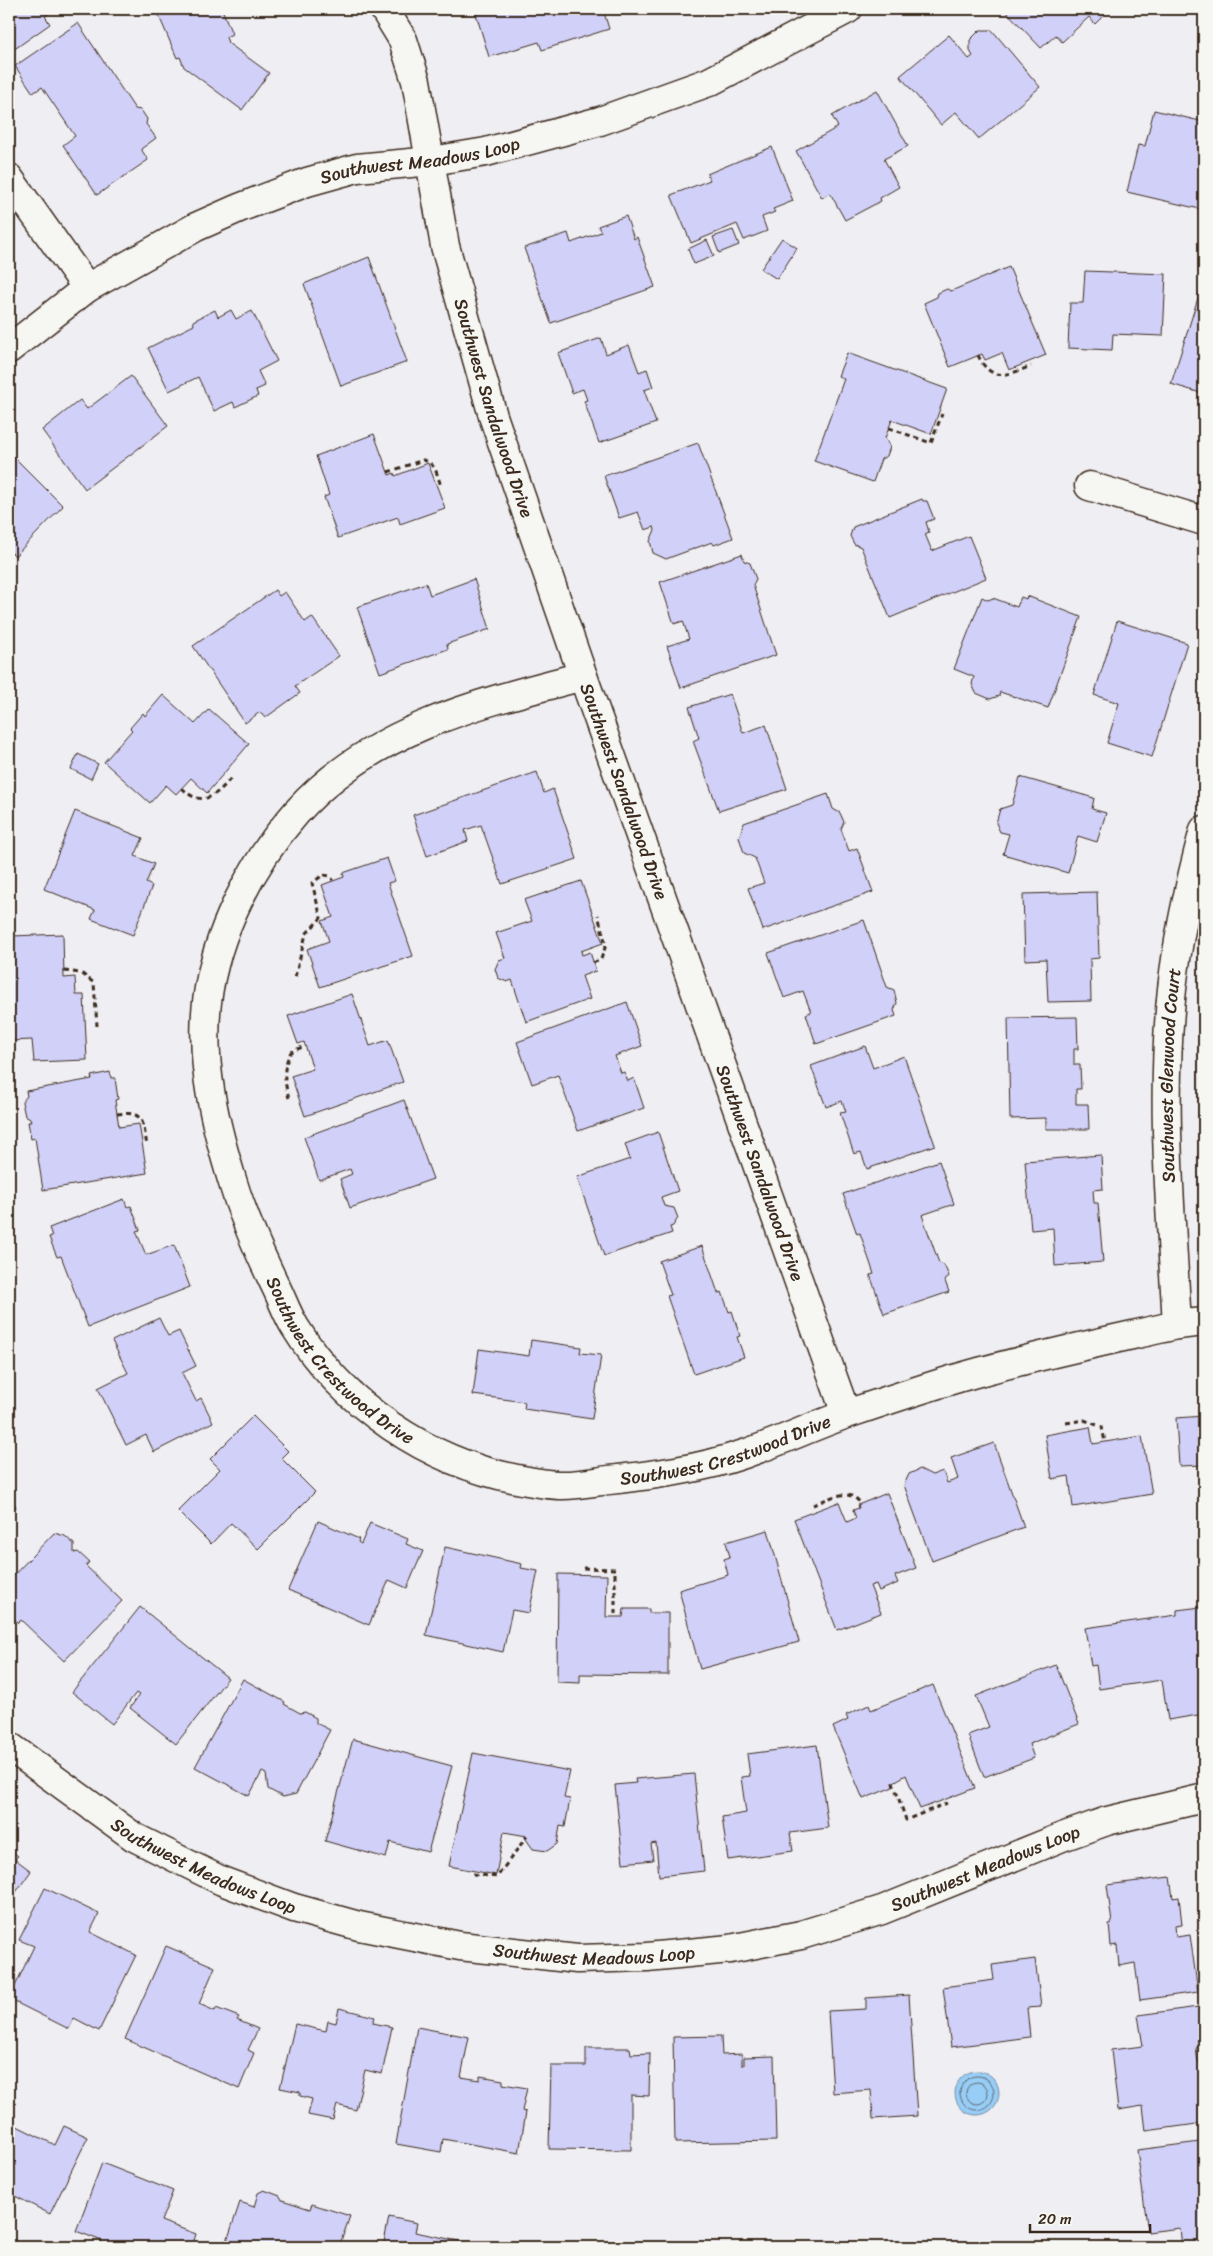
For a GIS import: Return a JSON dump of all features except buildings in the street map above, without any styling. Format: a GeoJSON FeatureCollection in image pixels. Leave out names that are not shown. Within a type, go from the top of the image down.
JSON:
{"type":"FeatureCollection","features":[{"type":"Feature","properties":{"kind":"street","name":"Southwest Sandalwood Drive"},"geometry":{"type":"LineString","coordinates":[[384,9],[403,40],[416,82],[432,161],[445,246],[488,399],[583,676],[846,1414]]}},
{"type":"Feature","properties":{"kind":"street","name":"Southwest Meadows Loop"},"geometry":{"type":"LineString","coordinates":[[9,349],[87,288],[196,226],[298,186],[357,168],[432,161],[486,152],[600,121],[709,82],[848,9]]}},
{"type":"Feature","properties":{"kind":"street"},"geometry":{"type":"LineString","coordinates":[[9,178],[87,288]]}},
{"type":"Feature","properties":{"kind":"street"},"geometry":{"type":"LineString","coordinates":[[1089,486],[1204,521]]}},
{"type":"Feature","properties":{"kind":"street","name":"Southwest Crestwood Drive"},"geometry":{"type":"LineString","coordinates":[[583,676],[495,698],[388,740],[368,752],[325,784],[298,810],[255,868],[239,898],[214,965],[207,1000],[206,1035],[212,1107],[244,1217],[294,1325],[318,1358],[348,1391],[383,1420],[422,1446],[467,1467],[516,1479],[564,1485],[654,1475],[741,1455],[846,1414],[979,1372],[1176,1325],[1204,1322]]}},
{"type":"Feature","properties":{"kind":"street","name":"Southwest Glenwood Court"},"geometry":{"type":"LineString","coordinates":[[1176,1325],[1167,1095],[1172,990],[1189,888],[1204,830]]}},
{"type":"Feature","properties":{"kind":"street","name":"Southwest Meadows Loop"},"geometry":{"type":"LineString","coordinates":[[9,1746],[134,1837],[222,1882],[294,1908],[372,1929],[460,1946],[577,1959],[647,1958],[730,1949],[801,1935],[882,1910],[1054,1840],[1108,1821],[1204,1798]]}},
{"type":"Feature","properties":{"kind":"path"},"geometry":{"type":"LineString","coordinates":[[978,355],[983,366],[1000,375],[1012,374],[1031,366]]}},
{"type":"Feature","properties":{"kind":"path"},"geometry":{"type":"LineString","coordinates":[[889,428],[931,443],[942,414]]}},
{"type":"Feature","properties":{"kind":"path"},"geometry":{"type":"LineString","coordinates":[[388,472],[423,460],[428,461],[433,464],[441,486]]}},
{"type":"Feature","properties":{"kind":"path"},"geometry":{"type":"LineString","coordinates":[[182,788],[192,796],[212,797],[217,795],[231,778]]}},
{"type":"Feature","properties":{"kind":"path"},"geometry":{"type":"LineString","coordinates":[[295,977],[306,934],[321,918],[312,884],[323,875],[330,876],[333,880]]}},
{"type":"Feature","properties":{"kind":"path"},"geometry":{"type":"LineString","coordinates":[[593,963],[601,959],[606,944],[598,915]]}},
{"type":"Feature","properties":{"kind":"path"},"geometry":{"type":"LineString","coordinates":[[64,971],[81,973],[94,982],[97,1026]]}},
{"type":"Feature","properties":{"kind":"path"},"geometry":{"type":"LineString","coordinates":[[289,1098],[284,1080],[285,1067],[291,1052],[305,1046]]}},
{"type":"Feature","properties":{"kind":"path"},"geometry":{"type":"LineString","coordinates":[[117,1114],[133,1112],[140,1116],[143,1121],[147,1146]]}},
{"type":"Feature","properties":{"kind":"path"},"geometry":{"type":"LineString","coordinates":[[1066,1423],[1084,1420],[1102,1427],[1105,1442]]}},
{"type":"Feature","properties":{"kind":"path"},"geometry":{"type":"LineString","coordinates":[[813,1505],[840,1494],[855,1498],[861,1504]]}},
{"type":"Feature","properties":{"kind":"path"},"geometry":{"type":"LineString","coordinates":[[583,1568],[616,1570],[616,1617]]}},
{"type":"Feature","properties":{"kind":"path"},"geometry":{"type":"LineString","coordinates":[[893,1782],[906,1820],[947,1803]]}},
{"type":"Feature","properties":{"kind":"path"},"geometry":{"type":"LineString","coordinates":[[473,1874],[497,1877],[527,1836]]}},
{"type":"Feature","properties":{"kind":"water"},"geometry":{"type":"Polygon","coordinates":[[[981,2071],[993,2077],[998,2084],[998,2102],[993,2109],[986,2114],[973,2115],[965,2112],[958,2105],[955,2089],[958,2081],[965,2074],[981,2071]]]}}]}
